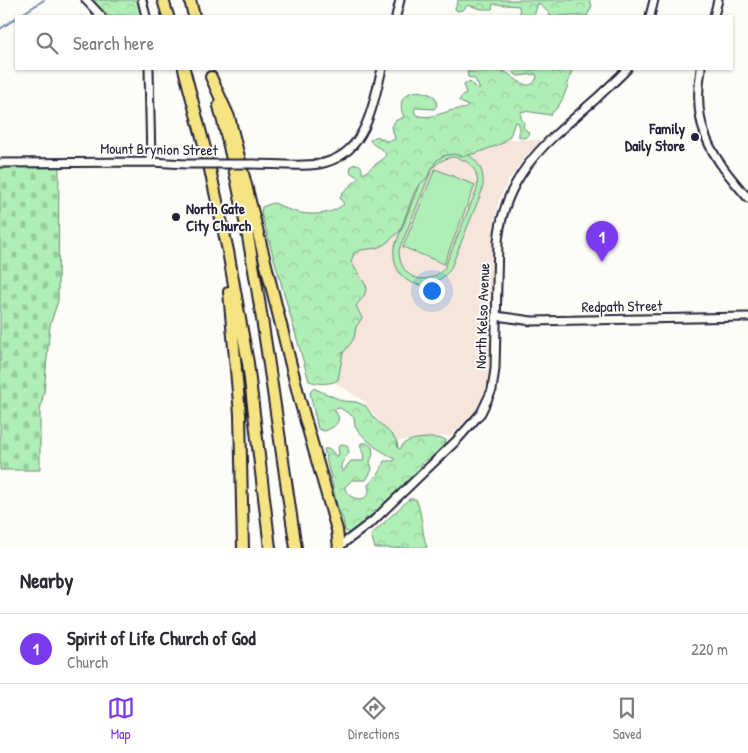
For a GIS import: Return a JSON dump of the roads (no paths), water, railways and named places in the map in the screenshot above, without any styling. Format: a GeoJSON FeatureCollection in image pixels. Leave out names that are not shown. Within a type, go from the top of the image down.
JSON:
{"type":"FeatureCollection","features":[{"type":"Feature","properties":{"kind":"highway"},"geometry":{"type":"LineString","coordinates":[[163,0],[168,15]]}},
{"type":"Feature","properties":{"kind":"highway"},"geometry":{"type":"LineString","coordinates":[[190,0],[194,15]]}},
{"type":"Feature","properties":{"kind":"highway"},"geometry":{"type":"LineString","coordinates":[[184,70],[199,121],[228,251],[248,363],[270,548]]}},
{"type":"Feature","properties":{"kind":"highway"},"geometry":{"type":"LineString","coordinates":[[210,73],[229,117],[300,401],[337,530],[339,547]]}},
{"type":"Feature","properties":{"kind":"highway"},"geometry":{"type":"LineString","coordinates":[[210,73],[231,157],[256,287],[296,548]]}},
{"type":"Feature","properties":{"kind":"highway"},"geometry":{"type":"LineString","coordinates":[[228,251],[229,293],[240,414],[243,548]]}},
{"type":"Feature","properties":{"kind":"street"},"geometry":{"type":"LineString","coordinates":[[86,0],[100,15]]}},
{"type":"Feature","properties":{"kind":"street"},"geometry":{"type":"LineString","coordinates":[[142,0],[146,15]]}},
{"type":"Feature","properties":{"kind":"street"},"geometry":{"type":"LineString","coordinates":[[396,15],[400,0]]}},
{"type":"Feature","properties":{"kind":"street"},"geometry":{"type":"LineString","coordinates":[[650,15],[654,0]]}},
{"type":"Feature","properties":{"kind":"street"},"geometry":{"type":"LineString","coordinates":[[714,15],[718,0]]}},
{"type":"Feature","properties":{"kind":"street"},"geometry":{"type":"LineString","coordinates":[[149,70],[151,162]]}},
{"type":"Feature","properties":{"kind":"street","name":"Mount Brynion Street"},"geometry":{"type":"LineString","coordinates":[[0,163],[318,164],[337,159],[348,151],[362,136],[370,118],[382,70]]}},
{"type":"Feature","properties":{"kind":"street","name":"North Kelso Avenue"},"geometry":{"type":"LineString","coordinates":[[339,547],[373,521],[462,436],[482,414],[494,382],[500,226],[512,188],[528,162],[626,70]]}},
{"type":"Feature","properties":{"kind":"street"},"geometry":{"type":"LineString","coordinates":[[701,70],[700,114],[707,142],[723,170],[748,198]]}},
{"type":"Feature","properties":{"kind":"street","name":"Redpath Street"},"geometry":{"type":"LineString","coordinates":[[496,316],[532,321],[748,317]]}},
{"type":"Feature","properties":{"kind":"waterway"},"geometry":{"type":"LineString","coordinates":[[21,15],[44,0]]}},
{"type":"Feature","properties":{"kind":"waterway"},"geometry":{"type":"LineString","coordinates":[[0,29],[15,19]]}},
{"type":"Feature","properties":{"kind":"place","name":"Family Daily Store"},"geometry":{"type":"Point","coordinates":[695,137]}},
{"type":"Feature","properties":{"kind":"place","name":"North Gate City Church"},"geometry":{"type":"Point","coordinates":[176,217]}},
{"type":"Feature","properties":{"kind":"place","name":"Spirit of Life Church of God"},"geometry":{"type":"Point","coordinates":[602,262]}}]}
